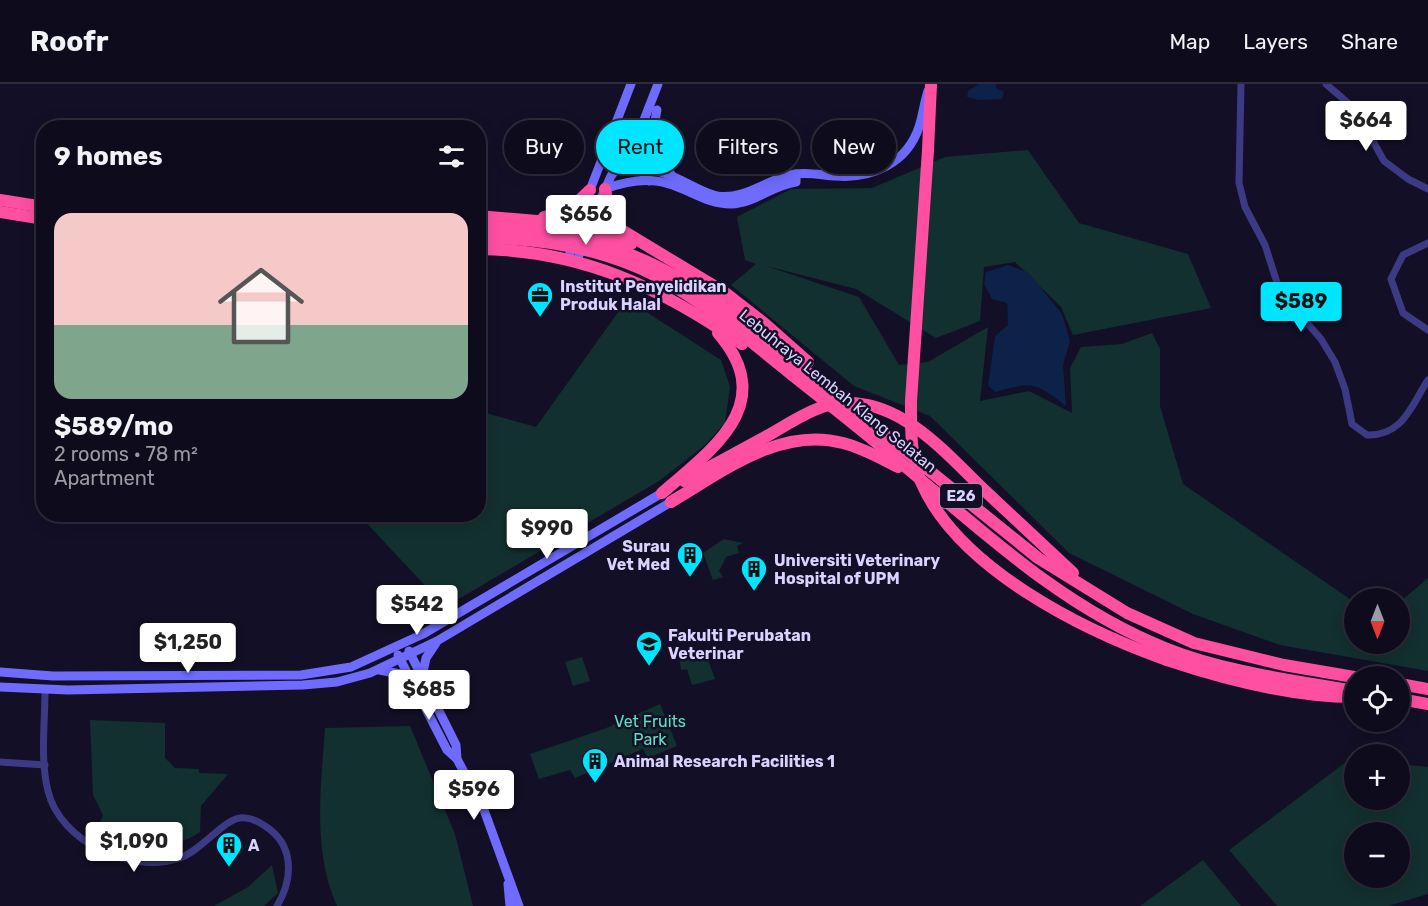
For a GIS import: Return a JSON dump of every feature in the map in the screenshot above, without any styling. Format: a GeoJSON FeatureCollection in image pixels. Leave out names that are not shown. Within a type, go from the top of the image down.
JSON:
{"type":"FeatureCollection","features":[{"type":"Feature","properties":{"kind":"highway"},"geometry":{"type":"LineString","coordinates":[[930,84],[911,401],[911,440],[920,481],[947,527],[988,566],[1098,633],[1167,660],[1233,679],[1344,697]]}},
{"type":"Feature","properties":{"kind":"highway"},"geometry":{"type":"LineString","coordinates":[[605,189],[612,220],[618,228],[674,260],[765,324],[809,363],[830,388]]}},
{"type":"Feature","properties":{"kind":"highway"},"geometry":{"type":"LineString","coordinates":[[531,219],[568,211],[590,190]]}},
{"type":"Feature","properties":{"kind":"highway"},"geometry":{"type":"LineString","coordinates":[[0,200],[36,206]]}},
{"type":"Feature","properties":{"kind":"highway"},"geometry":{"type":"LineString","coordinates":[[0,212],[36,218]]}},
{"type":"Feature","properties":{"kind":"highway"},"geometry":{"type":"LineString","coordinates":[[486,216],[531,219],[583,227],[674,260]]}},
{"type":"Feature","properties":{"kind":"highway","name":"Lebuhraya Lembah Klang Selatan"},"geometry":{"type":"LineString","coordinates":[[486,227],[559,232],[600,242],[640,257],[687,280],[727,315],[774,363],[913,473],[1036,576],[1099,616],[1163,647],[1230,669],[1344,689]]}},
{"type":"Feature","properties":{"kind":"highway","name":"Lebuhraya Lembah Klang Selatan"},"geometry":{"type":"LineString","coordinates":[[486,239],[557,244],[606,257],[645,272],[727,315],[830,388],[1038,558],[1098,596],[1163,632],[1194,643],[1284,665],[1344,675]]}},
{"type":"Feature","properties":{"kind":"highway"},"geometry":{"type":"LineString","coordinates":[[486,250],[573,260],[634,280],[706,319],[753,352],[774,363]]}},
{"type":"Feature","properties":{"kind":"highway"},"geometry":{"type":"LineString","coordinates":[[666,498],[723,438],[741,405],[742,380],[739,363],[727,343],[706,319]]}},
{"type":"Feature","properties":{"kind":"highway"},"geometry":{"type":"LineString","coordinates":[[666,498],[767,436],[823,407],[840,403],[861,403],[890,412],[919,429],[1098,596]]}},
{"type":"Feature","properties":{"kind":"highway"},"geometry":{"type":"LineString","coordinates":[[666,498],[753,454],[785,443],[814,440],[841,442],[861,448],[913,473]]}},
{"type":"Feature","properties":{"kind":"highway"},"geometry":{"type":"LineString","coordinates":[[1410,685],[1428,688]]}},
{"type":"Feature","properties":{"kind":"highway"},"geometry":{"type":"LineString","coordinates":[[1410,701],[1428,704]]}},
{"type":"Feature","properties":{"kind":"main road"},"geometry":{"type":"LineString","coordinates":[[573,260],[583,227],[590,190],[631,84]]}},
{"type":"Feature","properties":{"kind":"main road"},"geometry":{"type":"LineString","coordinates":[[651,120],[658,84]]}},
{"type":"Feature","properties":{"kind":"main road"},"geometry":{"type":"LineString","coordinates":[[605,189],[625,182],[649,181],[669,183],[704,196],[727,197],[796,178],[856,176],[882,169],[894,162],[912,142],[919,127],[930,84]]}},
{"type":"Feature","properties":{"kind":"main road"},"geometry":{"type":"LineString","coordinates":[[583,227],[653,110]]}},
{"type":"Feature","properties":{"kind":"main road"},"geometry":{"type":"LineString","coordinates":[[653,110],[653,150],[675,178]]}},
{"type":"Feature","properties":{"kind":"main road"},"geometry":{"type":"LineString","coordinates":[[646,174],[644,177],[649,181]]}},
{"type":"Feature","properties":{"kind":"main road"},"geometry":{"type":"LineString","coordinates":[[667,174],[704,196]]}},
{"type":"Feature","properties":{"kind":"main road"},"geometry":{"type":"LineString","coordinates":[[0,687],[45,691],[303,685],[345,680],[379,670],[437,641],[666,498]]}},
{"type":"Feature","properties":{"kind":"main road"},"geometry":{"type":"LineString","coordinates":[[0,672],[53,676],[301,675],[351,667],[405,644],[666,498]]}},
{"type":"Feature","properties":{"kind":"main road"},"geometry":{"type":"LineString","coordinates":[[422,678],[426,658],[437,641]]}},
{"type":"Feature","properties":{"kind":"main road"},"geometry":{"type":"LineString","coordinates":[[405,644],[456,745],[458,759],[484,810],[519,906]]}},
{"type":"Feature","properties":{"kind":"main road"},"geometry":{"type":"LineString","coordinates":[[394,649],[447,750],[458,759]]}},
{"type":"Feature","properties":{"kind":"main road"},"geometry":{"type":"LineString","coordinates":[[379,670],[402,674],[412,683]]}},
{"type":"Feature","properties":{"kind":"main road"},"geometry":{"type":"LineString","coordinates":[[507,875],[510,906]]}},
{"type":"Feature","properties":{"kind":"street"},"geometry":{"type":"LineString","coordinates":[[1241,84],[1239,183],[1245,207],[1265,245],[1280,292],[1321,339],[1335,362],[1345,389],[1352,424],[1367,435],[1388,433],[1406,418],[1428,380]]}},
{"type":"Feature","properties":{"kind":"street"},"geometry":{"type":"LineString","coordinates":[[1326,84],[1355,109],[1384,160],[1408,179],[1428,189]]}},
{"type":"Feature","properties":{"kind":"street"},"geometry":{"type":"LineString","coordinates":[[1428,243],[1403,255],[1391,279],[1403,313],[1428,330]]}},
{"type":"Feature","properties":{"kind":"street"},"geometry":{"type":"LineString","coordinates":[[45,691],[45,765],[48,792],[58,814],[76,833],[101,851],[124,859],[153,862],[181,858],[202,847],[231,820],[241,818],[268,828],[285,847],[289,858],[287,883],[277,906]]}},
{"type":"Feature","properties":{"kind":"street"},"geometry":{"type":"LineString","coordinates":[[0,762],[45,765]]}},
{"type":"Feature","properties":{"kind":"green space"},"geometry":{"type":"Polygon","coordinates":[[[1028,150],[1079,223],[1188,254],[1211,308],[1073,335],[1061,307],[1015,262],[984,267],[980,321],[936,338],[856,289],[766,266],[859,297],[899,365],[928,362],[988,327],[980,401],[1029,391],[1072,413],[1070,368],[1081,347],[1122,344],[1152,333],[1160,349],[1160,406],[1183,484],[1344,595],[1344,654],[1410,654],[1410,593],[1428,578],[1428,671],[1410,666],[1280,645],[1193,614],[1069,553],[930,416],[854,386],[731,285],[756,264],[745,260],[737,217],[791,189],[872,188],[945,157],[1028,150]]]}},
{"type":"Feature","properties":{"kind":"green space"},"geometry":{"type":"Polygon","coordinates":[[[637,306],[721,360],[730,387],[725,423],[704,446],[659,481],[445,607],[366,522],[486,522],[486,413],[536,427],[621,308],[637,306]]]}},
{"type":"Feature","properties":{"kind":"green space"},"geometry":{"type":"Polygon","coordinates":[[[724,539],[743,543],[737,546],[739,553],[726,557],[719,571],[723,577],[713,580],[703,553],[724,539]]]}},
{"type":"Feature","properties":{"kind":"green space"},"geometry":{"type":"Polygon","coordinates":[[[704,649],[715,679],[692,685],[687,669],[681,670],[679,656],[704,649]]]}},
{"type":"Feature","properties":{"kind":"green space"},"geometry":{"type":"Polygon","coordinates":[[[582,657],[590,681],[573,686],[565,662],[582,657]]]}},
{"type":"Feature","properties":{"kind":"green space","name":"Vet Fruits Park"},"geometry":{"type":"Polygon","coordinates":[[[660,704],[677,746],[648,758],[643,749],[575,778],[570,770],[539,779],[530,754],[604,729],[660,704]]]}},
{"type":"Feature","properties":{"kind":"green space"},"geometry":{"type":"Polygon","coordinates":[[[90,720],[165,723],[165,758],[175,768],[199,769],[199,773],[228,774],[201,806],[200,832],[176,843],[148,846],[121,840],[98,828],[103,815],[93,795],[90,720]]]}},
{"type":"Feature","properties":{"kind":"green space"},"geometry":{"type":"Polygon","coordinates":[[[410,726],[455,834],[473,906],[337,906],[329,885],[321,841],[320,795],[325,728],[410,726]]]}},
{"type":"Feature","properties":{"kind":"green space"},"geometry":{"type":"Polygon","coordinates":[[[1344,764],[1344,810],[1410,810],[1410,765],[1428,767],[1428,894],[1388,906],[1277,906],[1229,850],[1344,764]]]}},
{"type":"Feature","properties":{"kind":"green space"},"geometry":{"type":"Polygon","coordinates":[[[1203,860],[1241,906],[1140,906],[1203,860]]]}},
{"type":"Feature","properties":{"kind":"green space"},"geometry":{"type":"Polygon","coordinates":[[[272,865],[278,893],[264,906],[214,906],[248,887],[272,865]]]}},
{"type":"Feature","properties":{"kind":"water"},"geometry":{"type":"Polygon","coordinates":[[[979,84],[996,84],[996,88],[1004,92],[1002,99],[979,100],[967,97],[968,91],[979,84]]]}},
{"type":"Feature","properties":{"kind":"water"},"geometry":{"type":"Polygon","coordinates":[[[1008,265],[1029,273],[1062,314],[1070,341],[1063,365],[1066,406],[1034,386],[1018,386],[996,392],[988,386],[995,336],[1008,325],[1007,303],[992,299],[984,284],[986,272],[1008,265]]]}},
{"type":"Feature","properties":{"kind":"place","name":"Institut Penyelidikan Produk Halal"},"geometry":{"type":"Point","coordinates":[540,318]}},
{"type":"Feature","properties":{"kind":"place","name":"Surau Vet Med"},"geometry":{"type":"Point","coordinates":[690,578]}},
{"type":"Feature","properties":{"kind":"place","name":"Universiti Veterinary Hospital of UPM"},"geometry":{"type":"Point","coordinates":[754,592]}},
{"type":"Feature","properties":{"kind":"place","name":"Fakulti Perubatan Veterinar"},"geometry":{"type":"Point","coordinates":[649,667]}},
{"type":"Feature","properties":{"kind":"place","name":"Animal Research Facilities 1"},"geometry":{"type":"Point","coordinates":[595,784]}},
{"type":"Feature","properties":{"kind":"place","name":"A"},"geometry":{"type":"Point","coordinates":[229,868]}}]}
